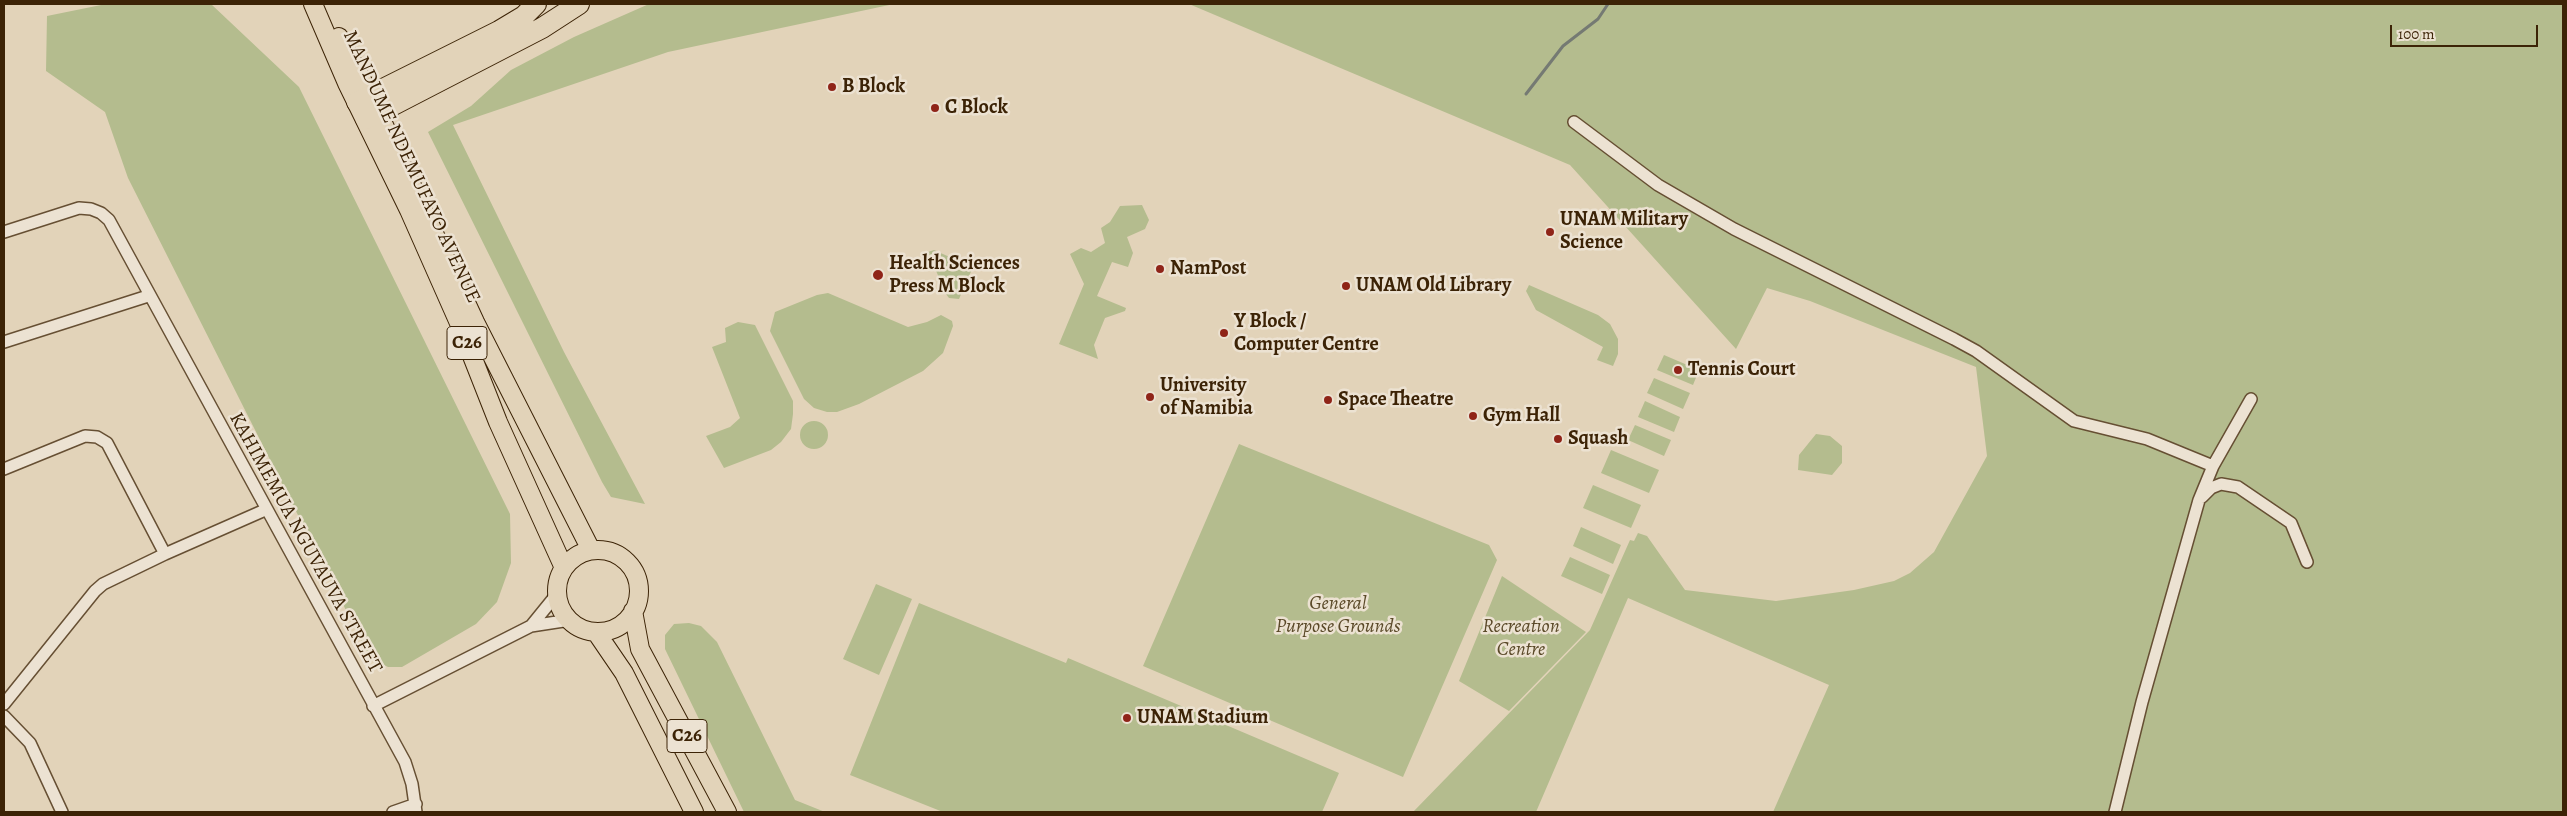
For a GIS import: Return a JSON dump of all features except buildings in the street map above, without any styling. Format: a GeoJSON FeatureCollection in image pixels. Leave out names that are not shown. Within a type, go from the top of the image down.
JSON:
{"type":"FeatureCollection","features":[{"type":"Feature","properties":{"kind":"highway"},"geometry":{"type":"LineString","coordinates":[[368,107],[524,16],[536,4]]}},
{"type":"Feature","properties":{"kind":"highway"},"geometry":{"type":"LineString","coordinates":[[368,107],[542,28],[579,4]]}},
{"type":"Feature","properties":{"kind":"main road","name":"MANDUME NDEMUFAYO AVENUE"},"geometry":{"type":"LineString","coordinates":[[313,4],[368,107],[475,322],[577,558]]}},
{"type":"Feature","properties":{"kind":"main road","name":"MANDUME NDEMUFAYO AVENUE"},"geometry":{"type":"LineString","coordinates":[[321,4],[368,107],[459,323],[498,422],[577,558]]}},
{"type":"Feature","properties":{"kind":"main road","name":"C26"},"geometry":{"type":"LineString","coordinates":[[577,558],[604,550],[622,557],[635,572],[638,587],[637,602],[633,612],[640,649],[727,812]]}},
{"type":"Feature","properties":{"kind":"main road"},"geometry":{"type":"LineString","coordinates":[[577,558],[557,590],[561,608],[570,620],[582,628],[596,632],[616,628],[633,612]]}},
{"type":"Feature","properties":{"kind":"main road","name":"C26"},"geometry":{"type":"LineString","coordinates":[[596,632],[624,673],[694,812]]}},
{"type":"Feature","properties":{"kind":"street"},"geometry":{"type":"LineString","coordinates":[[1574,122],[1658,185],[1734,229],[1969,347],[2074,421],[2147,439],[2213,466]]}},
{"type":"Feature","properties":{"kind":"street","name":"KAHIMEMUA NGUVAUVA STREET"},"geometry":{"type":"LineString","coordinates":[[4,232],[79,208],[91,209],[101,213],[117,233],[148,296],[405,762],[416,808]]}},
{"type":"Feature","properties":{"kind":"street"},"geometry":{"type":"LineString","coordinates":[[4,342],[148,296]]}},
{"type":"Feature","properties":{"kind":"street"},"geometry":{"type":"LineString","coordinates":[[2115,812],[2142,702],[2199,500],[2213,466],[2251,398]]}},
{"type":"Feature","properties":{"kind":"street"},"geometry":{"type":"LineString","coordinates":[[4,469],[85,436],[97,437],[107,443],[165,554]]}},
{"type":"Feature","properties":{"kind":"street"},"geometry":{"type":"LineString","coordinates":[[2199,500],[2211,488],[2221,484],[2238,487],[2291,523],[2307,562]]}},
{"type":"Feature","properties":{"kind":"street"},"geometry":{"type":"LineString","coordinates":[[4,704],[94,591],[112,579],[265,510]]}},
{"type":"Feature","properties":{"kind":"street"},"geometry":{"type":"LineString","coordinates":[[531,626],[557,590]]}},
{"type":"Feature","properties":{"kind":"street"},"geometry":{"type":"LineString","coordinates":[[373,706],[531,626],[570,620]]}},
{"type":"Feature","properties":{"kind":"street"},"geometry":{"type":"LineString","coordinates":[[4,716],[30,743],[62,812]]}},
{"type":"Feature","properties":{"kind":"street"},"geometry":{"type":"LineString","coordinates":[[393,812],[416,808]]}},
{"type":"Feature","properties":{"kind":"green space"},"geometry":{"type":"Polygon","coordinates":[[[106,4],[211,4],[299,87],[510,514],[511,563],[497,602],[476,624],[402,667],[388,667],[374,660],[366,650],[128,178],[105,112],[46,71],[47,16],[106,4]]]}},
{"type":"Feature","properties":{"kind":"green space"},"geometry":{"type":"Polygon","coordinates":[[[649,4],[894,4],[668,52],[453,125],[564,352],[645,504],[611,497],[602,482],[428,132],[471,106],[511,70],[574,37],[649,4]]]}},
{"type":"Feature","properties":{"kind":"green space"},"geometry":{"type":"Polygon","coordinates":[[[1189,4],[2563,4],[2563,812],[1773,812],[1829,685],[1628,598],[1536,812],[1413,812],[1590,630],[1630,540],[1634,541],[1638,533],[1647,536],[1685,590],[1776,601],[1854,590],[1894,581],[1910,573],[1934,552],[1987,456],[1976,367],[1810,301],[1767,288],[1736,349],[1570,165],[1189,4]]]}},
{"type":"Feature","properties":{"kind":"green space"},"geometry":{"type":"Polygon","coordinates":[[[1142,205],[1149,220],[1145,229],[1127,237],[1133,253],[1128,267],[1112,262],[1097,296],[1126,308],[1125,311],[1105,318],[1094,345],[1098,359],[1059,344],[1084,284],[1070,254],[1081,248],[1091,252],[1105,243],[1101,228],[1110,222],[1120,206],[1142,205]]]}},
{"type":"Feature","properties":{"kind":"green space"},"geometry":{"type":"Polygon","coordinates":[[[934,250],[963,263],[977,258],[959,299],[949,298],[946,294],[928,252],[934,250]]]}},
{"type":"Feature","properties":{"kind":"green space"},"geometry":{"type":"Polygon","coordinates":[[[1529,285],[1598,315],[1610,324],[1618,339],[1618,354],[1613,366],[1597,360],[1603,347],[1536,310],[1526,291],[1529,285]]]}},
{"type":"Feature","properties":{"kind":"green space"},"geometry":{"type":"Polygon","coordinates":[[[828,293],[908,327],[927,322],[941,315],[952,321],[953,326],[943,353],[923,371],[859,404],[837,412],[827,412],[814,408],[804,399],[770,331],[775,312],[817,295],[828,293]]]}},
{"type":"Feature","properties":{"kind":"green space"},"geometry":{"type":"Polygon","coordinates":[[[738,322],[755,325],[793,401],[793,414],[791,429],[781,442],[771,450],[724,468],[706,436],[730,427],[740,418],[712,347],[726,342],[725,328],[738,322]]]}},
{"type":"Feature","properties":{"kind":"green space","name":"Tennis Court"},"geometry":{"type":"Polygon","coordinates":[[[1664,355],[1699,370],[1693,385],[1657,370],[1664,355]]]}},
{"type":"Feature","properties":{"kind":"green space"},"geometry":{"type":"Polygon","coordinates":[[[1654,378],[1690,393],[1683,409],[1647,393],[1654,378]]]}},
{"type":"Feature","properties":{"kind":"green space"},"geometry":{"type":"Polygon","coordinates":[[[1645,401],[1680,417],[1674,432],[1638,417],[1645,401]]]}},
{"type":"Feature","properties":{"kind":"green space"},"geometry":{"type":"Polygon","coordinates":[[[814,421],[824,425],[828,435],[824,445],[814,449],[804,445],[800,435],[804,425],[814,421]]]}},
{"type":"Feature","properties":{"kind":"green space"},"geometry":{"type":"Polygon","coordinates":[[[1635,425],[1671,440],[1664,456],[1628,440],[1635,425]]]}},
{"type":"Feature","properties":{"kind":"green space"},"geometry":{"type":"Polygon","coordinates":[[[1816,434],[1830,436],[1842,446],[1842,463],[1832,475],[1798,470],[1799,455],[1816,434]]]}},
{"type":"Feature","properties":{"kind":"green space","name":"General Purpose Grounds"},"geometry":{"type":"Polygon","coordinates":[[[1239,444],[1489,545],[1497,560],[1403,777],[1143,666],[1239,444]]]}},
{"type":"Feature","properties":{"kind":"green space"},"geometry":{"type":"Polygon","coordinates":[[[1611,450],[1659,470],[1649,493],[1601,473],[1611,450]]]}},
{"type":"Feature","properties":{"kind":"green space"},"geometry":{"type":"Polygon","coordinates":[[[1593,485],[1641,505],[1631,528],[1583,508],[1593,485]]]}},
{"type":"Feature","properties":{"kind":"green space"},"geometry":{"type":"Polygon","coordinates":[[[1581,527],[1621,545],[1613,564],[1573,546],[1581,527]]]}},
{"type":"Feature","properties":{"kind":"green space"},"geometry":{"type":"Polygon","coordinates":[[[1570,557],[1610,575],[1602,594],[1561,576],[1570,557]]]}},
{"type":"Feature","properties":{"kind":"green space","name":"Recreation Centre"},"geometry":{"type":"Polygon","coordinates":[[[1502,576],[1586,632],[1509,711],[1459,681],[1502,576]]]}},
{"type":"Feature","properties":{"kind":"green space"},"geometry":{"type":"Polygon","coordinates":[[[876,584],[912,599],[879,675],[843,659],[876,584]]]}},
{"type":"Feature","properties":{"kind":"green space"},"geometry":{"type":"Polygon","coordinates":[[[919,603],[1066,663],[1068,658],[1339,773],[1322,812],[943,812],[850,775],[919,603]]]}},
{"type":"Feature","properties":{"kind":"green space"},"geometry":{"type":"Polygon","coordinates":[[[689,623],[701,626],[717,642],[795,800],[825,812],[744,812],[665,649],[665,635],[674,624],[689,623]]]}},
{"type":"Feature","properties":{"kind":"waterway"},"geometry":{"type":"LineString","coordinates":[[1526,94],[1563,46],[1598,19],[1608,4]]}},
{"type":"Feature","properties":{"kind":"place","name":"B Block"},"geometry":{"type":"Point","coordinates":[832,87]}},
{"type":"Feature","properties":{"kind":"place","name":"C Block"},"geometry":{"type":"Point","coordinates":[935,108]}},
{"type":"Feature","properties":{"kind":"place","name":"UNAM Military Science"},"geometry":{"type":"Point","coordinates":[1550,232]}},
{"type":"Feature","properties":{"kind":"place","name":"NamPost"},"geometry":{"type":"Point","coordinates":[1160,269]}},
{"type":"Feature","properties":{"kind":"place","name":"Health Sciences Press M Block"},"geometry":{"type":"Point","coordinates":[878,275]}},
{"type":"Feature","properties":{"kind":"place","name":"UNAM Old Library"},"geometry":{"type":"Point","coordinates":[1346,286]}},
{"type":"Feature","properties":{"kind":"place","name":"Y Block / Computer Centre"},"geometry":{"type":"Point","coordinates":[1224,333]}},
{"type":"Feature","properties":{"kind":"place","name":"Tennis Court"},"geometry":{"type":"Point","coordinates":[1678,370]}},
{"type":"Feature","properties":{"kind":"place","name":"University of Namibia"},"geometry":{"type":"Point","coordinates":[1150,397]}},
{"type":"Feature","properties":{"kind":"place","name":"Space Theatre"},"geometry":{"type":"Point","coordinates":[1328,400]}},
{"type":"Feature","properties":{"kind":"place","name":"Gym Hall"},"geometry":{"type":"Point","coordinates":[1473,416]}},
{"type":"Feature","properties":{"kind":"place","name":"Squash"},"geometry":{"type":"Point","coordinates":[1558,439]}},
{"type":"Feature","properties":{"kind":"place","name":"UNAM Stadium"},"geometry":{"type":"Point","coordinates":[1127,718]}}]}
